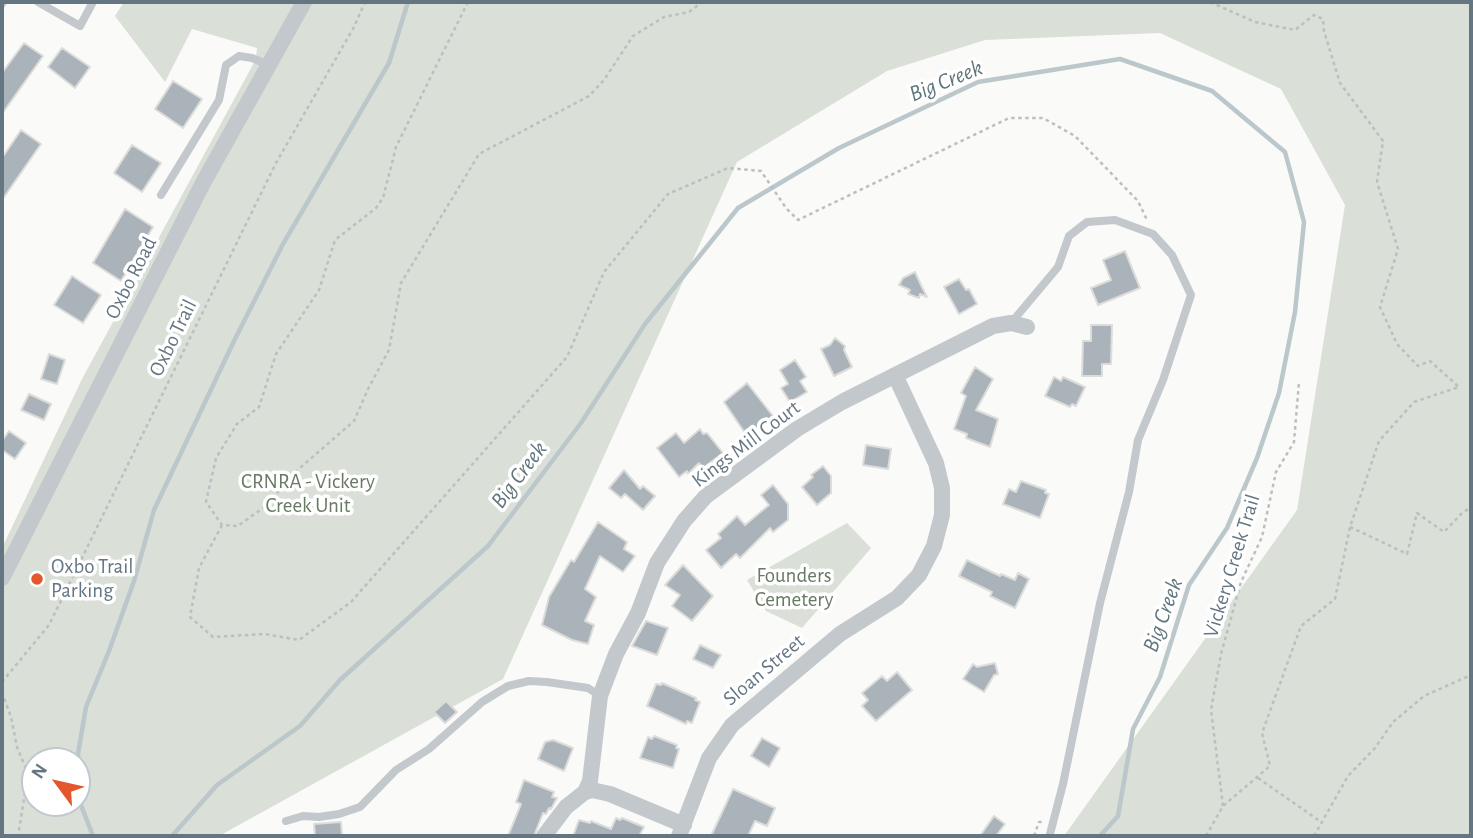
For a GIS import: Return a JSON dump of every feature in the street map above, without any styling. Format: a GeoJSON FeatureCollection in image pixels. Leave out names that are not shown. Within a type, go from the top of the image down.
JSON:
{"type":"FeatureCollection","features":[{"type":"Feature","properties":{"kind":"street","name":"Oxbo Road"},"geometry":{"type":"LineString","coordinates":[[4,567],[203,183],[304,2]]}},
{"type":"Feature","properties":{"kind":"street","name":"Kings Mill Court"},"geometry":{"type":"LineString","coordinates":[[584,792],[590,781],[600,696],[616,654],[638,613],[657,564],[684,521],[706,496],[797,429],[842,402],[993,326],[1019,325]]}},
{"type":"Feature","properties":{"kind":"street","name":"Sloan Street"},"geometry":{"type":"LineString","coordinates":[[681,831],[709,758],[732,725],[840,634],[897,598],[919,575],[934,547],[942,515],[942,488],[936,463],[895,375]]}},
{"type":"Feature","properties":{"kind":"street"},"geometry":{"type":"LineString","coordinates":[[544,836],[566,807],[584,792],[598,790],[681,831]]}},
{"type":"Feature","properties":{"kind":"lane"},"geometry":{"type":"LineString","coordinates":[[38,2],[80,26],[93,2]]}},
{"type":"Feature","properties":{"kind":"lane"},"geometry":{"type":"LineString","coordinates":[[161,195],[219,100],[226,65],[239,56],[269,65]]}},
{"type":"Feature","properties":{"kind":"lane"},"geometry":{"type":"LineString","coordinates":[[1019,325],[1058,267],[1069,236],[1087,222],[1115,220],[1153,234],[1172,255],[1191,295],[1163,380],[1138,440],[1129,492],[1100,603],[1063,784],[1050,834]]}},
{"type":"Feature","properties":{"kind":"lane"},"geometry":{"type":"LineString","coordinates":[[286,821],[303,816],[339,814],[360,807],[396,770],[429,749],[482,702],[508,686],[529,681],[547,682],[588,688],[600,696]]}},
{"type":"Feature","properties":{"kind":"path","name":"Oxbo Trail"},"geometry":{"type":"LineString","coordinates":[[2,682],[49,625],[276,163],[354,27],[365,2]]}},
{"type":"Feature","properties":{"kind":"path"},"geometry":{"type":"LineString","coordinates":[[222,525],[206,502],[216,458],[237,424],[259,407],[276,354],[319,290],[335,240],[376,208],[383,198],[396,147],[468,2]]}},
{"type":"Feature","properties":{"kind":"path"},"geometry":{"type":"LineString","coordinates":[[222,525],[238,526],[267,505],[293,474],[354,421],[389,350],[401,283],[479,153],[589,96],[604,80],[633,36],[664,17],[689,12],[702,2]]}},
{"type":"Feature","properties":{"kind":"path"},"geometry":{"type":"LineString","coordinates":[[1206,836],[1223,806],[1270,766],[1262,733],[1301,626],[1335,599],[1350,527],[1379,441],[1414,402],[1459,387],[1430,361],[1418,366],[1397,344],[1380,307],[1398,249],[1377,182],[1383,141],[1340,83],[1324,31],[1323,19],[1314,15],[1294,30],[1255,22],[1210,2]]}},
{"type":"Feature","properties":{"kind":"path"},"geometry":{"type":"LineString","coordinates":[[222,525],[200,568],[190,617],[214,637],[265,634],[299,640],[351,602],[566,357],[604,272],[668,194],[728,168],[761,171],[786,208],[798,220],[1009,118],[1043,118],[1075,136],[1138,201],[1153,234]]}},
{"type":"Feature","properties":{"kind":"path","name":"Vickery Creek Trail"},"geometry":{"type":"LineString","coordinates":[[1223,806],[1211,710],[1219,665],[1241,582],[1262,537],[1276,472],[1294,442],[1300,382]]}},
{"type":"Feature","properties":{"kind":"path"},"geometry":{"type":"LineString","coordinates":[[1350,527],[1407,554],[1417,513],[1444,532],[1463,512],[1471,508]]}},
{"type":"Feature","properties":{"kind":"path"},"geometry":{"type":"LineString","coordinates":[[1314,836],[1348,776],[1375,748],[1393,722],[1424,696],[1471,675]]}},
{"type":"Feature","properties":{"kind":"path"},"geometry":{"type":"LineString","coordinates":[[2,692],[27,774],[19,836]]}},
{"type":"Feature","properties":{"kind":"path"},"geometry":{"type":"LineString","coordinates":[[1258,778],[1321,822]]}},
{"type":"Feature","properties":{"kind":"green space","name":"CRNRA - Vickery Creek Unit"},"geometry":{"type":"Polygon","coordinates":[[[124,2],[1471,2],[1471,836],[1064,836],[1297,510],[1345,205],[1281,89],[1160,33],[985,40],[887,71],[737,162],[503,679],[219,836],[2,836],[2,548],[82,379],[256,59],[257,48],[192,29],[165,82],[115,16],[124,2]]]}},
{"type":"Feature","properties":{"kind":"green space","name":"Founders Cemetery"},"geometry":{"type":"Polygon","coordinates":[[[847,523],[871,548],[802,628],[766,611],[747,580],[847,523]]]}},
{"type":"Feature","properties":{"kind":"building"},"geometry":{"type":"Polygon","coordinates":[[[24,43],[43,56],[2,114],[2,73],[24,43]]]}},
{"type":"Feature","properties":{"kind":"building"},"geometry":{"type":"Polygon","coordinates":[[[62,48],[90,67],[75,88],[48,67],[62,48]]]}},
{"type":"Feature","properties":{"kind":"building"},"geometry":{"type":"Polygon","coordinates":[[[173,81],[202,99],[183,128],[155,109],[173,81]]]}},
{"type":"Feature","properties":{"kind":"building"},"geometry":{"type":"Polygon","coordinates":[[[21,130],[41,144],[2,200],[2,158],[21,130]]]}},
{"type":"Feature","properties":{"kind":"building"},"geometry":{"type":"Polygon","coordinates":[[[132,145],[161,163],[142,192],[114,173],[132,145]]]}},
{"type":"Feature","properties":{"kind":"building"},"geometry":{"type":"Polygon","coordinates":[[[125,209],[153,227],[121,281],[93,263],[125,209]]]}},
{"type":"Feature","properties":{"kind":"building"},"geometry":{"type":"Polygon","coordinates":[[[1125,251],[1140,288],[1098,305],[1091,288],[1111,280],[1103,260],[1125,251]]]}},
{"type":"Feature","properties":{"kind":"building"},"geometry":{"type":"Polygon","coordinates":[[[915,272],[927,297],[920,294],[919,298],[908,294],[910,290],[899,285],[903,278],[915,272]]]}},
{"type":"Feature","properties":{"kind":"building"},"geometry":{"type":"Polygon","coordinates":[[[72,276],[101,295],[83,323],[54,305],[72,276]]]}},
{"type":"Feature","properties":{"kind":"building"},"geometry":{"type":"Polygon","coordinates":[[[959,279],[966,290],[969,289],[977,304],[959,314],[944,287],[959,279]]]}},
{"type":"Feature","properties":{"kind":"building"},"geometry":{"type":"Polygon","coordinates":[[[1091,325],[1112,325],[1111,364],[1102,364],[1102,376],[1082,376],[1083,341],[1091,341],[1091,325]]]}},
{"type":"Feature","properties":{"kind":"building"},"geometry":{"type":"Polygon","coordinates":[[[835,338],[845,346],[844,350],[852,367],[834,376],[821,349],[830,345],[835,338]]]}},
{"type":"Feature","properties":{"kind":"building"},"geometry":{"type":"Polygon","coordinates":[[[49,354],[65,360],[57,384],[41,379],[49,354]]]}},
{"type":"Feature","properties":{"kind":"building"},"geometry":{"type":"Polygon","coordinates":[[[795,360],[806,377],[800,381],[807,392],[790,402],[781,388],[788,384],[780,370],[795,360]]]}},
{"type":"Feature","properties":{"kind":"building"},"geometry":{"type":"Polygon","coordinates":[[[975,367],[993,379],[976,410],[998,419],[990,447],[966,438],[967,434],[954,429],[966,396],[961,393],[975,367]]]}},
{"type":"Feature","properties":{"kind":"building"},"geometry":{"type":"Polygon","coordinates":[[[1054,377],[1061,381],[1063,377],[1085,387],[1076,406],[1072,404],[1070,407],[1045,396],[1054,377]]]}},
{"type":"Feature","properties":{"kind":"building"},"geometry":{"type":"Polygon","coordinates":[[[747,383],[773,416],[747,436],[724,402],[747,383]]]}},
{"type":"Feature","properties":{"kind":"building"},"geometry":{"type":"Polygon","coordinates":[[[29,394],[51,404],[44,420],[21,410],[29,394]]]}},
{"type":"Feature","properties":{"kind":"building"},"geometry":{"type":"Polygon","coordinates":[[[700,429],[703,434],[707,433],[723,453],[703,468],[699,463],[688,474],[687,471],[679,477],[657,448],[676,433],[684,443],[700,429]]]}},
{"type":"Feature","properties":{"kind":"building"},"geometry":{"type":"Polygon","coordinates":[[[9,431],[26,443],[15,459],[2,450],[2,441],[9,431]]]}},
{"type":"Feature","properties":{"kind":"building"},"geometry":{"type":"Polygon","coordinates":[[[866,445],[891,449],[888,469],[863,465],[866,445]]]}},
{"type":"Feature","properties":{"kind":"building"},"geometry":{"type":"Polygon","coordinates":[[[823,466],[831,476],[831,493],[817,505],[802,487],[813,477],[811,475],[823,466]]]}},
{"type":"Feature","properties":{"kind":"building"},"geometry":{"type":"Polygon","coordinates":[[[624,470],[640,489],[643,486],[655,496],[643,510],[625,494],[621,498],[609,488],[624,470]]]}},
{"type":"Feature","properties":{"kind":"building"},"geometry":{"type":"Polygon","coordinates":[[[1021,481],[1046,490],[1045,493],[1049,494],[1040,518],[1003,504],[1009,489],[1016,492],[1021,481]]]}},
{"type":"Feature","properties":{"kind":"building"},"geometry":{"type":"Polygon","coordinates":[[[773,485],[788,504],[788,520],[773,532],[770,528],[740,558],[736,554],[721,568],[706,550],[721,538],[718,534],[737,516],[745,525],[769,505],[761,495],[773,485]]]}},
{"type":"Feature","properties":{"kind":"building"},"geometry":{"type":"Polygon","coordinates":[[[598,522],[627,542],[624,549],[635,556],[623,572],[600,556],[585,589],[596,597],[585,621],[594,625],[588,644],[572,640],[542,625],[549,597],[598,522]]]}},
{"type":"Feature","properties":{"kind":"building"},"geometry":{"type":"Polygon","coordinates":[[[967,560],[1000,576],[1001,574],[1015,580],[1018,573],[1029,579],[1015,608],[990,596],[992,592],[959,576],[967,560]]]}},
{"type":"Feature","properties":{"kind":"building"},"geometry":{"type":"Polygon","coordinates":[[[683,565],[713,596],[692,621],[672,606],[680,595],[665,585],[683,565]]]}},
{"type":"Feature","properties":{"kind":"building"},"geometry":{"type":"Polygon","coordinates":[[[646,621],[668,628],[657,655],[632,646],[646,621]]]}},
{"type":"Feature","properties":{"kind":"building"},"geometry":{"type":"Polygon","coordinates":[[[700,645],[721,655],[713,668],[693,659],[700,645]]]}},
{"type":"Feature","properties":{"kind":"building"},"geometry":{"type":"Polygon","coordinates":[[[995,663],[998,674],[994,675],[984,692],[963,679],[973,664],[977,667],[995,663]]]}},
{"type":"Feature","properties":{"kind":"building"},"geometry":{"type":"Polygon","coordinates":[[[897,672],[912,690],[876,721],[862,706],[868,700],[862,693],[882,676],[887,681],[897,672]]]}},
{"type":"Feature","properties":{"kind":"building"},"geometry":{"type":"Polygon","coordinates":[[[662,683],[700,702],[692,723],[687,721],[686,724],[647,706],[656,684],[662,683]]]}},
{"type":"Feature","properties":{"kind":"building"},"geometry":{"type":"Polygon","coordinates":[[[446,701],[457,712],[445,723],[434,712],[446,701]]]}},
{"type":"Feature","properties":{"kind":"building"},"geometry":{"type":"Polygon","coordinates":[[[654,736],[677,745],[676,748],[679,749],[673,768],[640,758],[648,737],[652,739],[654,736]]]}},
{"type":"Feature","properties":{"kind":"building"},"geometry":{"type":"Polygon","coordinates":[[[762,738],[780,748],[769,767],[751,756],[762,738]]]}},
{"type":"Feature","properties":{"kind":"building"},"geometry":{"type":"Polygon","coordinates":[[[553,740],[573,748],[564,771],[538,759],[545,742],[553,740]]]}},
{"type":"Feature","properties":{"kind":"building"},"geometry":{"type":"Polygon","coordinates":[[[524,780],[554,792],[552,797],[557,798],[551,809],[549,808],[546,814],[543,813],[534,836],[508,836],[521,804],[516,802],[524,780]]]}},
{"type":"Feature","properties":{"kind":"building"},"geometry":{"type":"Polygon","coordinates":[[[733,789],[775,808],[767,826],[755,821],[748,836],[711,836],[733,789]]]}},
{"type":"Feature","properties":{"kind":"building"},"geometry":{"type":"Polygon","coordinates":[[[994,816],[1005,824],[996,836],[980,836],[994,816]]]}},
{"type":"Feature","properties":{"kind":"building"},"geometry":{"type":"Polygon","coordinates":[[[616,818],[644,827],[639,836],[573,836],[579,820],[591,821],[611,829],[616,818]]]}},
{"type":"Feature","properties":{"kind":"building"},"geometry":{"type":"Polygon","coordinates":[[[341,822],[342,836],[315,836],[314,824],[341,822]]]}},
{"type":"Feature","properties":{"kind":"waterway","name":"Big Creek"},"geometry":{"type":"LineString","coordinates":[[93,836],[79,800],[78,754],[86,707],[134,581],[154,510],[283,244],[389,63],[408,2]]}},
{"type":"Feature","properties":{"kind":"waterway","name":"Big Creek"},"geometry":{"type":"LineString","coordinates":[[172,836],[217,785],[300,726],[340,680],[488,546],[581,423],[645,324],[738,208],[839,148],[978,82],[1120,59],[1212,91],[1285,152],[1304,222],[1295,312],[1279,393],[1257,458],[1227,528],[1189,585],[1160,677],[1133,729],[1118,816],[1100,836]]}},
{"type":"Feature","properties":{"kind":"place","name":"Oxbo Trail Parking"},"geometry":{"type":"Point","coordinates":[37,579]}}]}
